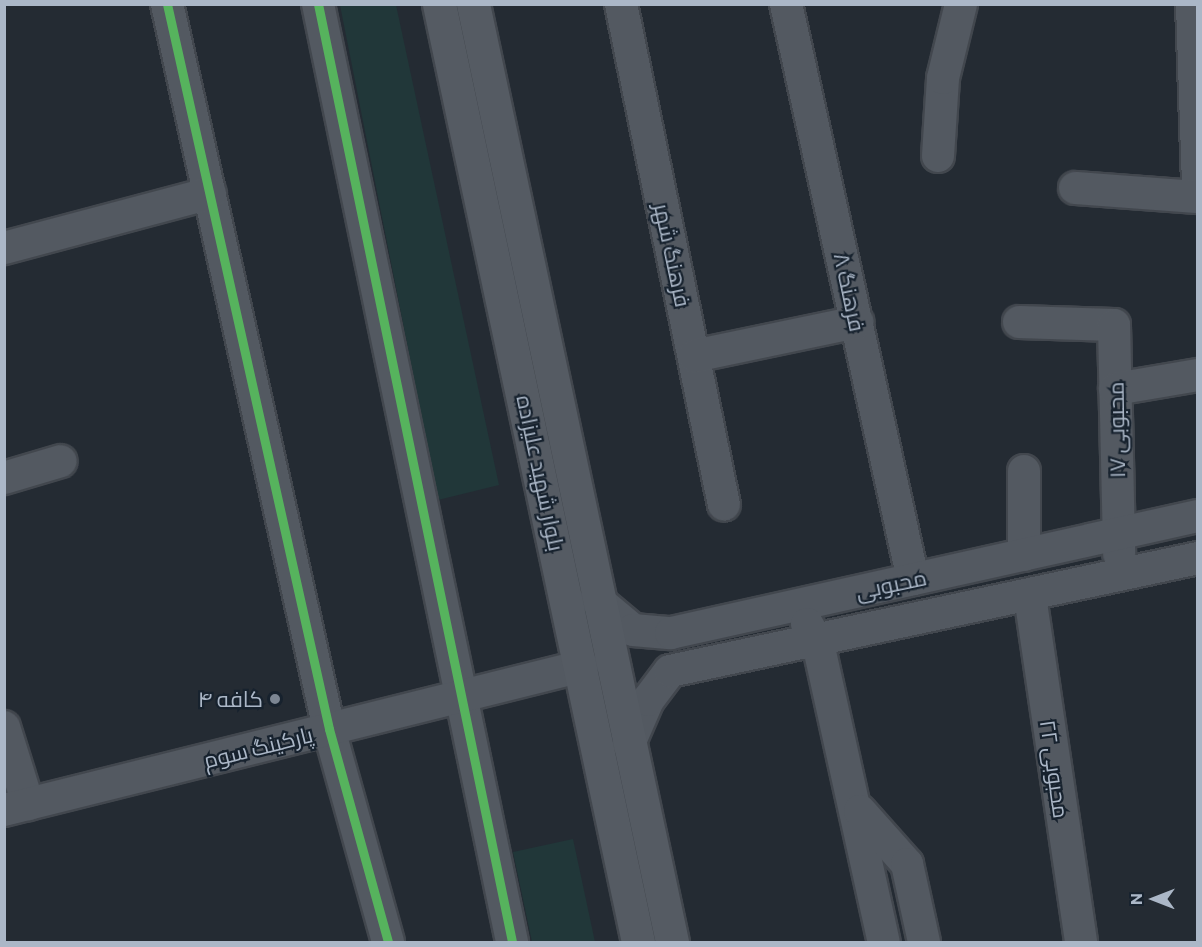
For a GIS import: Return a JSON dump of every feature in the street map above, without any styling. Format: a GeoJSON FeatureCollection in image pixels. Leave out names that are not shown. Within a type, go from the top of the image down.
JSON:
{"type":"FeatureCollection","features":[{"type":"Feature","properties":{"kind":"main road","name":"بلوار شهید علیزاده"},"geometry":{"type":"LineString","coordinates":[[439,4],[582,666],[638,942]]}},
{"type":"Feature","properties":{"kind":"main road","name":"بلوار شهید علیزاده"},"geometry":{"type":"LineString","coordinates":[[481,6],[596,599],[672,942]]}},
{"type":"Feature","properties":{"kind":"street"},"geometry":{"type":"LineString","coordinates":[[168,4],[329,729],[388,942]]}},
{"type":"Feature","properties":{"kind":"street"},"geometry":{"type":"LineString","coordinates":[[318,4],[513,942]]}},
{"type":"Feature","properties":{"kind":"street","name":"فرهنگ شهر"},"geometry":{"type":"LineString","coordinates":[[621,4],[724,505]]}},
{"type":"Feature","properties":{"kind":"street","name":"فرهنگ ۸"},"geometry":{"type":"LineString","coordinates":[[786,4],[913,579]]}},
{"type":"Feature","properties":{"kind":"street"},"geometry":{"type":"LineString","coordinates":[[938,156],[943,78],[961,4]]}},
{"type":"Feature","properties":{"kind":"street"},"geometry":{"type":"LineString","coordinates":[[1192,4],[1197,182]]}},
{"type":"Feature","properties":{"kind":"street"},"geometry":{"type":"LineString","coordinates":[[1075,188],[1197,197]]}},
{"type":"Feature","properties":{"kind":"street"},"geometry":{"type":"LineString","coordinates":[[4,248],[210,193]]}},
{"type":"Feature","properties":{"kind":"street"},"geometry":{"type":"LineString","coordinates":[[694,356],[857,322]]}},
{"type":"Feature","properties":{"kind":"street","name":"محبوبی ۱۷"},"geometry":{"type":"LineString","coordinates":[[1019,322],[1114,325],[1118,534],[1121,576]]}},
{"type":"Feature","properties":{"kind":"street"},"geometry":{"type":"LineString","coordinates":[[1115,389],[1197,375]]}},
{"type":"Feature","properties":{"kind":"street"},"geometry":{"type":"LineString","coordinates":[[4,478],[61,461]]}},
{"type":"Feature","properties":{"kind":"street"},"geometry":{"type":"LineString","coordinates":[[1024,471],[1024,555]]}},
{"type":"Feature","properties":{"kind":"street","name":"محبوبی"},"geometry":{"type":"LineString","coordinates":[[596,599],[614,618],[651,635],[1197,516]]}},
{"type":"Feature","properties":{"kind":"street","name":"محبوبی"},"geometry":{"type":"LineString","coordinates":[[629,744],[648,700],[670,670],[818,643],[1197,558]]}},
{"type":"Feature","properties":{"kind":"street","name":"محبوبی ۲۲"},"geometry":{"type":"LineString","coordinates":[[1030,596],[1081,942]]}},
{"type":"Feature","properties":{"kind":"street"},"geometry":{"type":"LineString","coordinates":[[796,605],[818,643],[858,808],[884,942]]}},
{"type":"Feature","properties":{"kind":"street","name":"پارکینگ سوم"},"geometry":{"type":"LineString","coordinates":[[16,807],[582,666]]}},
{"type":"Feature","properties":{"kind":"street"},"geometry":{"type":"LineString","coordinates":[[4,727],[16,807]]}},
{"type":"Feature","properties":{"kind":"street"},"geometry":{"type":"LineString","coordinates":[[858,808],[907,864],[924,942]]}},
{"type":"Feature","properties":{"kind":"green space"},"geometry":{"type":"Polygon","coordinates":[[[340,5],[396,5],[499,485],[438,500],[340,5]]]}},
{"type":"Feature","properties":{"kind":"green space"},"geometry":{"type":"Polygon","coordinates":[[[573,839],[595,942],[532,942],[513,852],[573,839]]]}},
{"type":"Feature","properties":{"kind":"cycle path"},"geometry":{"type":"LineString","coordinates":[[167,4],[329,729],[388,942]]}},
{"type":"Feature","properties":{"kind":"cycle path"},"geometry":{"type":"LineString","coordinates":[[318,4],[512,942]]}},
{"type":"Feature","properties":{"kind":"place","name":"کافه ۴"},"geometry":{"type":"Point","coordinates":[275,699]}}]}
